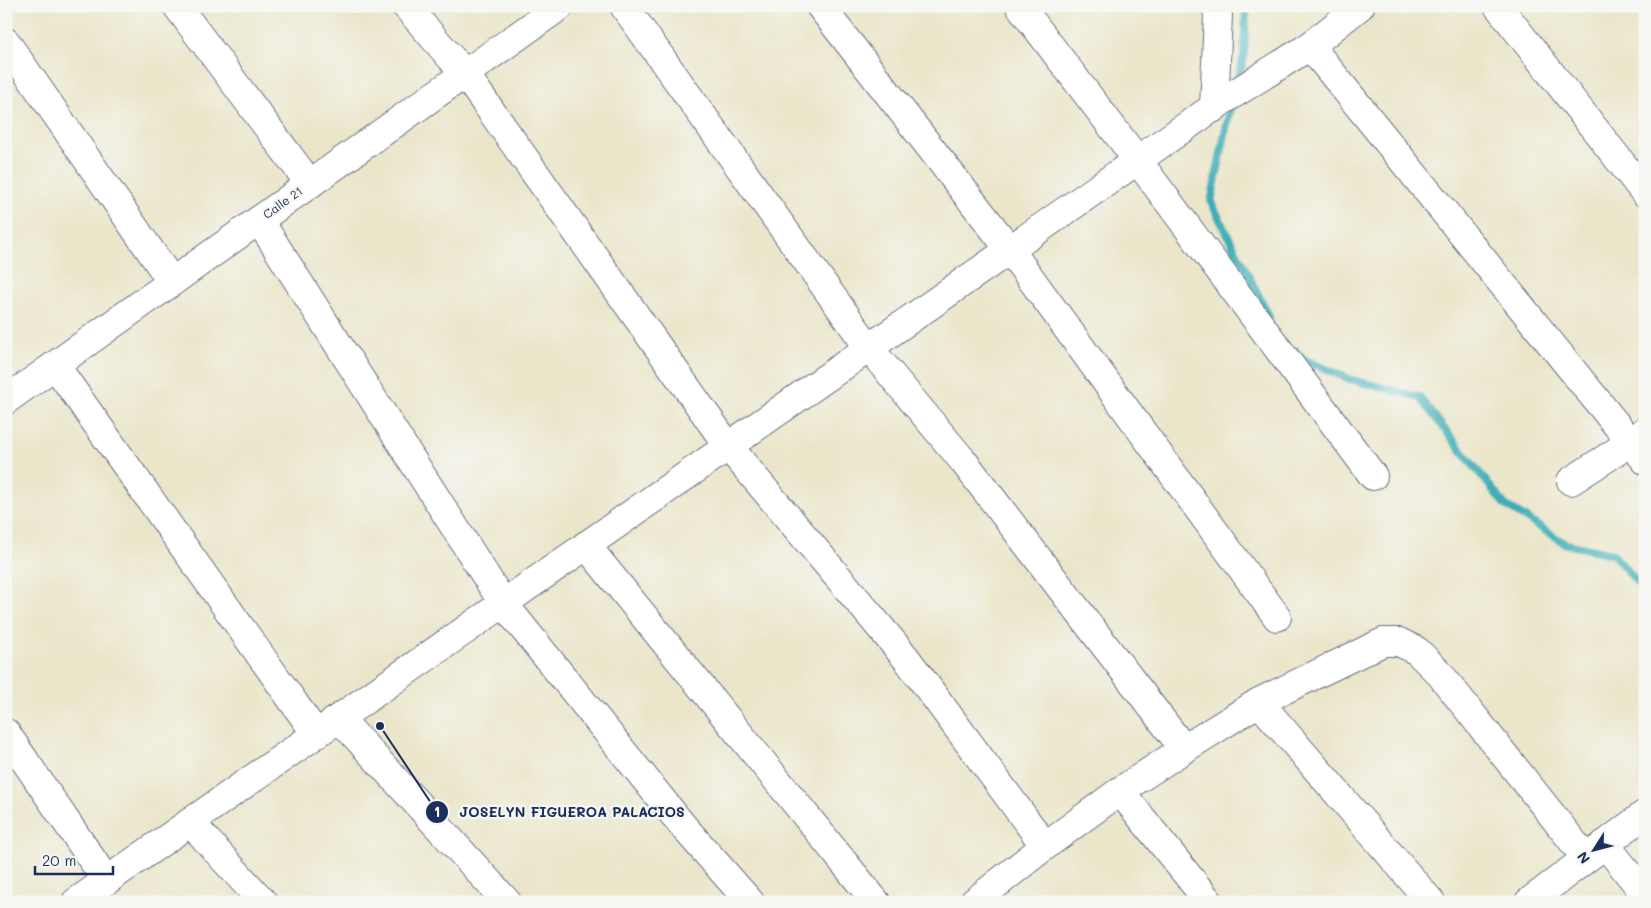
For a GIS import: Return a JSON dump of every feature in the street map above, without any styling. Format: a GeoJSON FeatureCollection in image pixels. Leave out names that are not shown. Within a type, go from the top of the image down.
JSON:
{"type":"FeatureCollection","features":[{"type":"Feature","properties":{"kind":"street"},"geometry":{"type":"LineString","coordinates":[[177,6],[310,184]]}},
{"type":"Feature","properties":{"kind":"street"},"geometry":{"type":"LineString","coordinates":[[406,6],[465,74],[728,446],[906,658],[1044,846]]}},
{"type":"Feature","properties":{"kind":"street","name":"Calle 21"},"geometry":{"type":"LineString","coordinates":[[6,400],[560,6]]}},
{"type":"Feature","properties":{"kind":"street"},"geometry":{"type":"LineString","coordinates":[[624,6],[869,348],[964,462],[1184,749]]}},
{"type":"Feature","properties":{"kind":"street"},"geometry":{"type":"LineString","coordinates":[[820,6],[1010,250],[1278,617]]}},
{"type":"Feature","properties":{"kind":"street"},"geometry":{"type":"LineString","coordinates":[[1020,6],[1373,476]]}},
{"type":"Feature","properties":{"kind":"street"},"geometry":{"type":"LineString","coordinates":[[1216,6],[1218,15],[1217,105]]}},
{"type":"Feature","properties":{"kind":"street"},"geometry":{"type":"LineString","coordinates":[[76,902],[1217,105],[1300,52],[1360,6]]}},
{"type":"Feature","properties":{"kind":"street"},"geometry":{"type":"LineString","coordinates":[[1498,6],[1645,193]]}},
{"type":"Feature","properties":{"kind":"street"},"geometry":{"type":"LineString","coordinates":[[6,42],[172,282]]}},
{"type":"Feature","properties":{"kind":"street"},"geometry":{"type":"LineString","coordinates":[[1300,52],[1640,444],[1571,481]]}},
{"type":"Feature","properties":{"kind":"street"},"geometry":{"type":"LineString","coordinates":[[260,220],[503,604],[683,826],[750,902]]}},
{"type":"Feature","properties":{"kind":"street"},"geometry":{"type":"LineString","coordinates":[[55,365],[316,734]]}},
{"type":"Feature","properties":{"kind":"street"},"geometry":{"type":"LineString","coordinates":[[586,545],[876,902]]}},
{"type":"Feature","properties":{"kind":"street"},"geometry":{"type":"LineString","coordinates":[[974,902],[1002,894],[1044,846],[1120,791],[1184,749],[1259,702],[1382,642],[1399,642],[1417,651],[1440,674],[1596,851],[1645,894]]}},
{"type":"Feature","properties":{"kind":"street"},"geometry":{"type":"LineString","coordinates":[[1259,702],[1431,902]]}},
{"type":"Feature","properties":{"kind":"street"},"geometry":{"type":"LineString","coordinates":[[339,718],[507,902]]}},
{"type":"Feature","properties":{"kind":"street"},"geometry":{"type":"LineString","coordinates":[[6,733],[106,880]]}},
{"type":"Feature","properties":{"kind":"street"},"geometry":{"type":"LineString","coordinates":[[1120,791],[1209,902]]}},
{"type":"Feature","properties":{"kind":"street"},"geometry":{"type":"LineString","coordinates":[[1530,902],[1645,814]]}},
{"type":"Feature","properties":{"kind":"street"},"geometry":{"type":"LineString","coordinates":[[190,822],[263,902]]}},
{"type":"Feature","properties":{"kind":"waterway"},"geometry":{"type":"LineString","coordinates":[[1237,83],[1244,56],[1246,6]]}},
{"type":"Feature","properties":{"kind":"waterway"},"geometry":{"type":"LineString","coordinates":[[1231,104],[1211,202],[1269,316]]}},
{"type":"Feature","properties":{"kind":"waterway"},"geometry":{"type":"LineString","coordinates":[[1296,351],[1301,358],[1349,379],[1419,397],[1505,505],[1566,544],[1613,554],[1642,588],[1645,597]]}},
{"type":"Feature","properties":{"kind":"place","name":"JOSELYN FIGUEROA PALACIOS"},"geometry":{"type":"Point","coordinates":[380,726]}}]}
